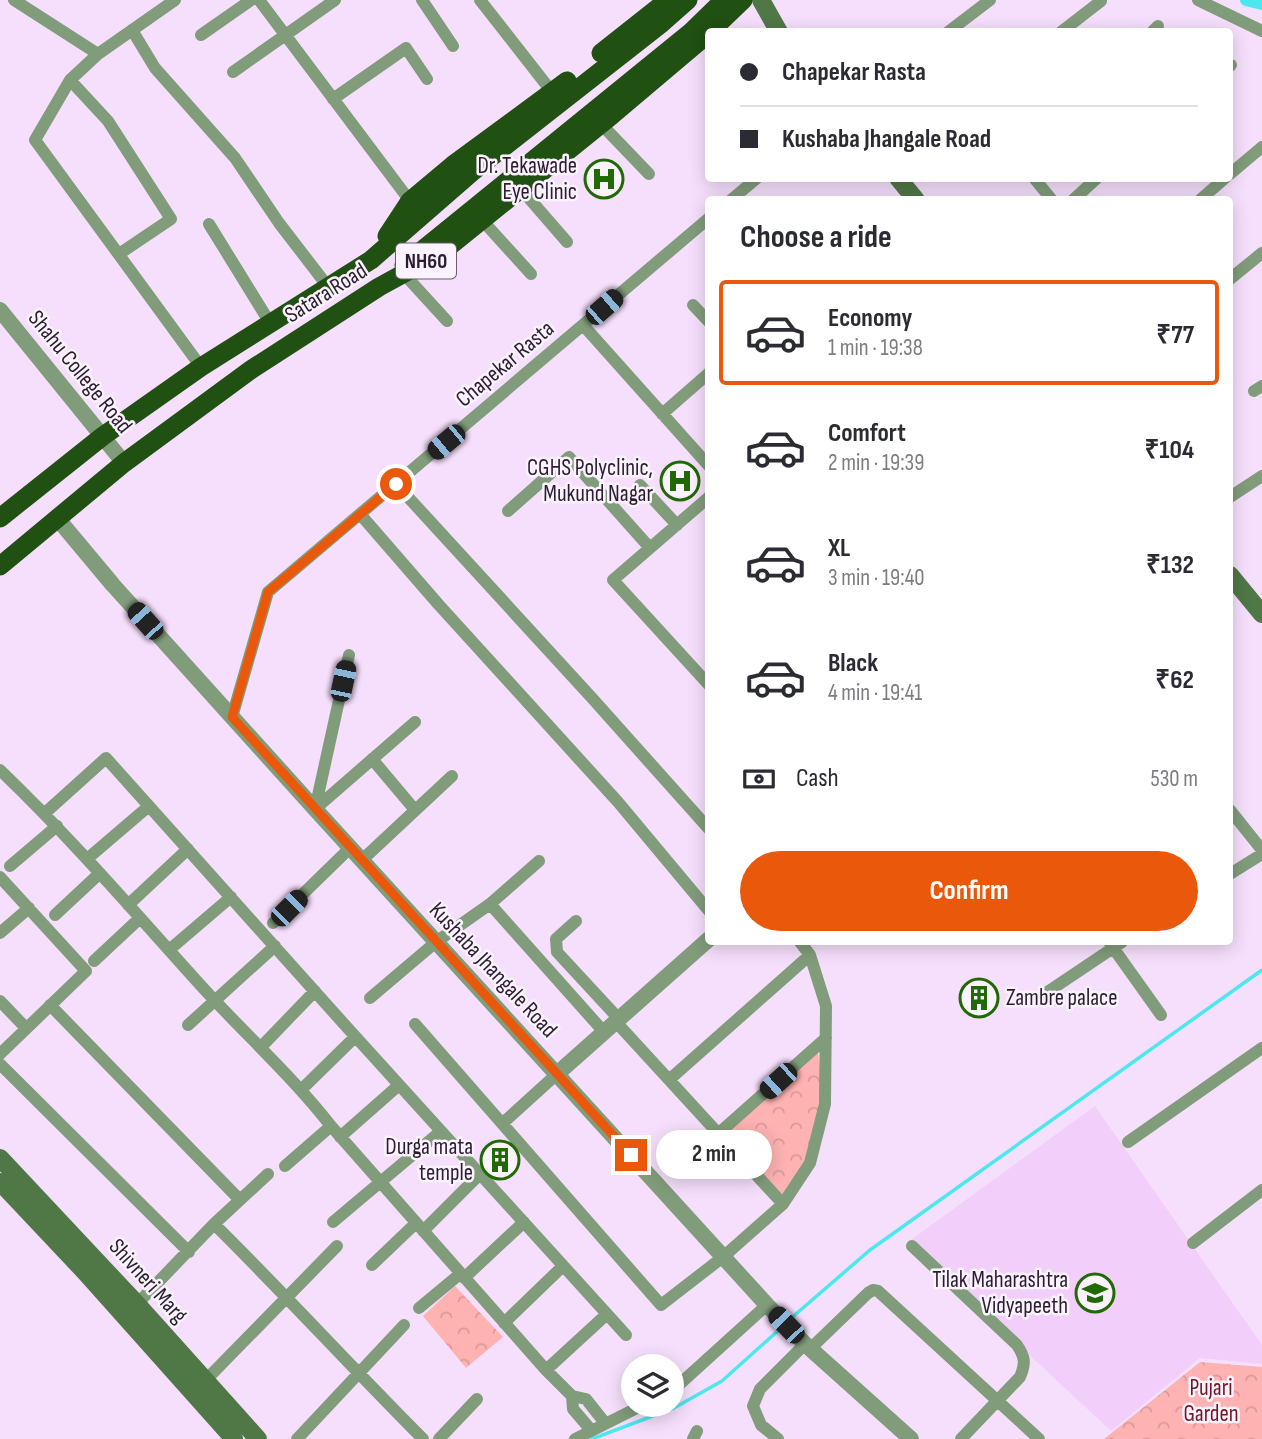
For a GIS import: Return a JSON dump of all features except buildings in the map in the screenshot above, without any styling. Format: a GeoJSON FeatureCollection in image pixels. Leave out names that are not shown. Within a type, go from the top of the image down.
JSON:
{"type":"FeatureCollection","features":[{"type":"Feature","properties":{"kind":"highway"},"geometry":{"type":"LineString","coordinates":[[371,260],[410,201],[668,0]]}},
{"type":"Feature","properties":{"kind":"highway","name":"NH60"},"geometry":{"type":"LineString","coordinates":[[371,260],[472,172],[688,0]]}},
{"type":"Feature","properties":{"kind":"highway"},"geometry":{"type":"LineString","coordinates":[[379,288],[426,245],[690,33],[724,0]]}},
{"type":"Feature","properties":{"kind":"highway","name":"Satara Road"},"geometry":{"type":"LineString","coordinates":[[713,28],[743,0]]}},
{"type":"Feature","properties":{"kind":"highway","name":"Satara Road"},"geometry":{"type":"LineString","coordinates":[[0,566],[124,463],[252,369],[379,288],[441,253],[601,124],[705,35]]}},
{"type":"Feature","properties":{"kind":"highway","name":"Satara Road"},"geometry":{"type":"LineString","coordinates":[[0,518],[103,436],[201,367],[371,260]]}},
{"type":"Feature","properties":{"kind":"main road"},"geometry":{"type":"LineString","coordinates":[[761,0],[777,28]]}},
{"type":"Feature","properties":{"kind":"main road"},"geometry":{"type":"LineString","coordinates":[[901,182],[913,196]]}},
{"type":"Feature","properties":{"kind":"main road"},"geometry":{"type":"LineString","coordinates":[[1233,579],[1262,614]]}},
{"type":"Feature","properties":{"kind":"main road","name":"Shivneri Marg"},"geometry":{"type":"LineString","coordinates":[[0,1158],[90,1266],[199,1387],[258,1439]]}},
{"type":"Feature","properties":{"kind":"main road","name":"Shivneri Marg"},"geometry":{"type":"LineString","coordinates":[[0,1182],[90,1266],[137,1304],[234,1439]]}},
{"type":"Feature","properties":{"kind":"street"},"geometry":{"type":"LineString","coordinates":[[175,0],[98,54],[69,80],[35,140],[201,367]]}},
{"type":"Feature","properties":{"kind":"street"},"geometry":{"type":"LineString","coordinates":[[201,35],[251,0]]}},
{"type":"Feature","properties":{"kind":"street"},"geometry":{"type":"LineString","coordinates":[[259,0],[410,201]]}},
{"type":"Feature","properties":{"kind":"street"},"geometry":{"type":"LineString","coordinates":[[233,72],[335,0]]}},
{"type":"Feature","properties":{"kind":"street"},"geometry":{"type":"LineString","coordinates":[[422,0],[453,46]]}},
{"type":"Feature","properties":{"kind":"street"},"geometry":{"type":"LineString","coordinates":[[480,0],[552,92]]}},
{"type":"Feature","properties":{"kind":"street"},"geometry":{"type":"LineString","coordinates":[[953,28],[990,0]]}},
{"type":"Feature","properties":{"kind":"street"},"geometry":{"type":"LineString","coordinates":[[1198,0],[1262,31]]}},
{"type":"Feature","properties":{"kind":"street"},"geometry":{"type":"LineString","coordinates":[[18,1],[98,54]]}},
{"type":"Feature","properties":{"kind":"street"},"geometry":{"type":"LineString","coordinates":[[1066,28],[1101,1]]}},
{"type":"Feature","properties":{"kind":"street"},"geometry":{"type":"LineString","coordinates":[[132,30],[155,68],[235,158],[279,223],[329,288]]}},
{"type":"Feature","properties":{"kind":"street"},"geometry":{"type":"LineString","coordinates":[[333,99],[406,48],[427,79]]}},
{"type":"Feature","properties":{"kind":"street"},"geometry":{"type":"LineString","coordinates":[[69,80],[108,121],[171,219],[119,254]]}},
{"type":"Feature","properties":{"kind":"street"},"geometry":{"type":"LineString","coordinates":[[601,124],[649,174]]}},
{"type":"Feature","properties":{"kind":"street"},"geometry":{"type":"LineString","coordinates":[[1233,171],[1262,147]]}},
{"type":"Feature","properties":{"kind":"street"},"geometry":{"type":"LineString","coordinates":[[736,196],[752,182]]}},
{"type":"Feature","properties":{"kind":"street"},"geometry":{"type":"LineString","coordinates":[[1037,182],[1049,196]]}},
{"type":"Feature","properties":{"kind":"street"},"geometry":{"type":"LineString","coordinates":[[1077,196],[1093,182]]}},
{"type":"Feature","properties":{"kind":"street"},"geometry":{"type":"LineString","coordinates":[[1205,196],[1220,182]]}},
{"type":"Feature","properties":{"kind":"street"},"geometry":{"type":"LineString","coordinates":[[520,189],[567,242]]}},
{"type":"Feature","properties":{"kind":"street"},"geometry":{"type":"LineString","coordinates":[[482,220],[531,274]]}},
{"type":"Feature","properties":{"kind":"street","name":"Chapekar Rasta"},"geometry":{"type":"LineString","coordinates":[[232,717],[268,592],[705,221]]}},
{"type":"Feature","properties":{"kind":"street"},"geometry":{"type":"LineString","coordinates":[[209,224],[270,323]]}},
{"type":"Feature","properties":{"kind":"street"},"geometry":{"type":"LineString","coordinates":[[1233,277],[1262,253]]}},
{"type":"Feature","properties":{"kind":"street"},"geometry":{"type":"LineString","coordinates":[[404,274],[447,321]]}},
{"type":"Feature","properties":{"kind":"street"},"geometry":{"type":"LineString","coordinates":[[693,305],[705,317]]}},
{"type":"Feature","properties":{"kind":"street","name":"Shahu College Road"},"geometry":{"type":"LineString","coordinates":[[0,310],[124,463]]}},
{"type":"Feature","properties":{"kind":"street"},"geometry":{"type":"LineString","coordinates":[[583,325],[705,462]]}},
{"type":"Feature","properties":{"kind":"street"},"geometry":{"type":"LineString","coordinates":[[662,414],[705,376]]}},
{"type":"Feature","properties":{"kind":"street"},"geometry":{"type":"LineString","coordinates":[[508,511],[569,457],[650,548]]}},
{"type":"Feature","properties":{"kind":"street"},"geometry":{"type":"LineString","coordinates":[[1233,495],[1262,476]]}},
{"type":"Feature","properties":{"kind":"street"},"geometry":{"type":"LineString","coordinates":[[396,484],[705,825]]}},
{"type":"Feature","properties":{"kind":"street"},"geometry":{"type":"LineString","coordinates":[[640,485],[677,525]]}},
{"type":"Feature","properties":{"kind":"street"},"geometry":{"type":"LineString","coordinates":[[705,500],[613,580],[705,681]]}},
{"type":"Feature","properties":{"kind":"street"},"geometry":{"type":"LineString","coordinates":[[360,514],[618,802],[705,906]]}},
{"type":"Feature","properties":{"kind":"street","name":"Kushaba Jhangale Road"},"geometry":{"type":"LineString","coordinates":[[57,518],[113,585],[314,809],[771,1309],[804,1344],[911,1439]]}},
{"type":"Feature","properties":{"kind":"street"},"geometry":{"type":"LineString","coordinates":[[314,809],[349,656]]}},
{"type":"Feature","properties":{"kind":"street"},"geometry":{"type":"LineString","coordinates":[[314,809],[415,722]]}},
{"type":"Feature","properties":{"kind":"street"},"geometry":{"type":"LineString","coordinates":[[45,813],[106,758],[626,1335]]}},
{"type":"Feature","properties":{"kind":"street"},"geometry":{"type":"LineString","coordinates":[[372,759],[415,810]]}},
{"type":"Feature","properties":{"kind":"street"},"geometry":{"type":"LineString","coordinates":[[0,770],[45,813],[215,1000],[302,1089],[340,1137],[547,1370],[572,1396],[586,1399],[606,1423]]}},
{"type":"Feature","properties":{"kind":"street"},"geometry":{"type":"LineString","coordinates":[[362,860],[452,776]]}},
{"type":"Feature","properties":{"kind":"street"},"geometry":{"type":"LineString","coordinates":[[87,859],[149,806]]}},
{"type":"Feature","properties":{"kind":"street"},"geometry":{"type":"LineString","coordinates":[[1233,814],[1262,852],[1233,872]]}},
{"type":"Feature","properties":{"kind":"street"},"geometry":{"type":"LineString","coordinates":[[10,866],[57,826]]}},
{"type":"Feature","properties":{"kind":"street"},"geometry":{"type":"LineString","coordinates":[[273,923],[350,848]]}},
{"type":"Feature","properties":{"kind":"street"},"geometry":{"type":"LineString","coordinates":[[128,905],[188,849]]}},
{"type":"Feature","properties":{"kind":"street"},"geometry":{"type":"LineString","coordinates":[[370,998],[436,942],[490,904],[539,861]]}},
{"type":"Feature","properties":{"kind":"street"},"geometry":{"type":"LineString","coordinates":[[55,915],[100,873]]}},
{"type":"Feature","properties":{"kind":"street"},"geometry":{"type":"LineString","coordinates":[[0,877],[86,971],[0,1054]]}},
{"type":"Feature","properties":{"kind":"street"},"geometry":{"type":"LineString","coordinates":[[169,950],[231,897]]}},
{"type":"Feature","properties":{"kind":"street"},"geometry":{"type":"LineString","coordinates":[[490,904],[670,1079],[783,1204]]}},
{"type":"Feature","properties":{"kind":"street"},"geometry":{"type":"LineString","coordinates":[[0,933],[29,908]]}},
{"type":"Feature","properties":{"kind":"street"},"geometry":{"type":"LineString","coordinates":[[94,961],[140,918]]}},
{"type":"Feature","properties":{"kind":"street"},"geometry":{"type":"LineString","coordinates":[[576,921],[556,939],[556,952],[613,1025]]}},
{"type":"Feature","properties":{"kind":"street"},"geometry":{"type":"LineString","coordinates":[[503,1123],[705,943]]}},
{"type":"Feature","properties":{"kind":"street"},"geometry":{"type":"LineString","coordinates":[[415,1024],[661,1305],[723,1257],[783,1204],[810,1163],[825,1104],[826,1006],[810,956],[802,945]]}},
{"type":"Feature","properties":{"kind":"street"},"geometry":{"type":"LineString","coordinates":[[1046,993],[1112,945]]}},
{"type":"Feature","properties":{"kind":"street"},"geometry":{"type":"LineString","coordinates":[[1116,945],[1161,1015]]}},
{"type":"Feature","properties":{"kind":"street"},"geometry":{"type":"LineString","coordinates":[[188,1026],[275,946]]}},
{"type":"Feature","properties":{"kind":"street"},"geometry":{"type":"LineString","coordinates":[[670,1079],[810,956]]}},
{"type":"Feature","properties":{"kind":"street"},"geometry":{"type":"LineString","coordinates":[[261,1047],[315,991]]}},
{"type":"Feature","properties":{"kind":"street"},"geometry":{"type":"LineString","coordinates":[[0,1001],[26,1028]]}},
{"type":"Feature","properties":{"kind":"street"},"geometry":{"type":"LineString","coordinates":[[50,1005],[239,1199]]}},
{"type":"Feature","properties":{"kind":"street"},"geometry":{"type":"LineString","coordinates":[[302,1089],[355,1037]]}},
{"type":"Feature","properties":{"kind":"street"},"geometry":{"type":"LineString","coordinates":[[719,1133],[826,1038]]}},
{"type":"Feature","properties":{"kind":"street"},"geometry":{"type":"LineString","coordinates":[[1128,1142],[1262,1048]]}},
{"type":"Feature","properties":{"kind":"street"},"geometry":{"type":"LineString","coordinates":[[0,1064],[189,1252]]}},
{"type":"Feature","properties":{"kind":"street"},"geometry":{"type":"LineString","coordinates":[[340,1137],[399,1085]]}},
{"type":"Feature","properties":{"kind":"street"},"geometry":{"type":"LineString","coordinates":[[285,1166],[331,1126]]}},
{"type":"Feature","properties":{"kind":"street"},"geometry":{"type":"LineString","coordinates":[[333,1223],[441,1131]]}},
{"type":"Feature","properties":{"kind":"street"},"geometry":{"type":"LineString","coordinates":[[137,1304],[239,1199],[268,1174]]}},
{"type":"Feature","properties":{"kind":"street"},"geometry":{"type":"LineString","coordinates":[[372,1265],[480,1174]]}},
{"type":"Feature","properties":{"kind":"street"},"geometry":{"type":"LineString","coordinates":[[1193,1243],[1262,1190]]}},
{"type":"Feature","properties":{"kind":"street"},"geometry":{"type":"LineString","coordinates":[[419,1308],[462,1276],[524,1222]]}},
{"type":"Feature","properties":{"kind":"street"},"geometry":{"type":"LineString","coordinates":[[214,1224],[288,1297],[357,1373],[423,1439]]}},
{"type":"Feature","properties":{"kind":"street"},"geometry":{"type":"LineString","coordinates":[[199,1387],[337,1246]]}},
{"type":"Feature","properties":{"kind":"street"},"geometry":{"type":"LineString","coordinates":[[912,1246],[1017,1345],[1025,1356],[1020,1377],[961,1439]]}},
{"type":"Feature","properties":{"kind":"street"},"geometry":{"type":"LineString","coordinates":[[504,1323],[563,1266]]}},
{"type":"Feature","properties":{"kind":"street"},"geometry":{"type":"LineString","coordinates":[[778,1439],[761,1425],[753,1406],[760,1389],[804,1344],[873,1290],[878,1291],[1039,1439]]}},
{"type":"Feature","properties":{"kind":"street"},"geometry":{"type":"LineString","coordinates":[[684,1381],[771,1309]]}},
{"type":"Feature","properties":{"kind":"street"},"geometry":{"type":"LineString","coordinates":[[547,1370],[607,1314]]}},
{"type":"Feature","properties":{"kind":"street"},"geometry":{"type":"LineString","coordinates":[[297,1439],[404,1325]]}},
{"type":"Feature","properties":{"kind":"street"},"geometry":{"type":"LineString","coordinates":[[572,1396],[573,1409],[591,1430]]}},
{"type":"Feature","properties":{"kind":"street"},"geometry":{"type":"LineString","coordinates":[[439,1439],[477,1399]]}},
{"type":"Feature","properties":{"kind":"street"},"geometry":{"type":"LineString","coordinates":[[575,1439],[621,1416]]}},
{"type":"Feature","properties":{"kind":"shaded area","name":"Tilak Maharashtra Vidyapeeth"},"geometry":{"type":"Polygon","coordinates":[[[1095,1106],[1262,1345],[1262,1364],[1200,1358],[1111,1431],[908,1242],[1095,1106]]]}},
{"type":"Feature","properties":{"kind":"green space"},"geometry":{"type":"Polygon","coordinates":[[[817,1046],[825,1104],[807,1158],[783,1198],[722,1137],[817,1046]]]}},
{"type":"Feature","properties":{"kind":"green space"},"geometry":{"type":"Polygon","coordinates":[[[455,1286],[503,1337],[466,1368],[423,1316],[455,1286]]]}},
{"type":"Feature","properties":{"kind":"green space","name":"Pujari Garden"},"geometry":{"type":"Polygon","coordinates":[[[1200,1362],[1262,1367],[1262,1439],[1104,1439],[1200,1362]]]}},
{"type":"Feature","properties":{"kind":"waterway"},"geometry":{"type":"LineString","coordinates":[[1246,0],[1262,4]]}},
{"type":"Feature","properties":{"kind":"waterway"},"geometry":{"type":"LineString","coordinates":[[789,1320],[870,1250],[1262,970]]}},
{"type":"Feature","properties":{"kind":"waterway"},"geometry":{"type":"LineString","coordinates":[[592,1439],[674,1408],[722,1381],[781,1328]]}},
{"type":"Feature","properties":{"kind":"place","name":"Dr. Tekawade Eye Clinic"},"geometry":{"type":"Point","coordinates":[604,179]}},
{"type":"Feature","properties":{"kind":"place","name":"CGHS Polyclinic, Mukund Nagar"},"geometry":{"type":"Point","coordinates":[680,481]}},
{"type":"Feature","properties":{"kind":"place","name":"Zambre palace"},"geometry":{"type":"Point","coordinates":[979,998]}},
{"type":"Feature","properties":{"kind":"place","name":"Durga mata temple"},"geometry":{"type":"Point","coordinates":[500,1160]}},
{"type":"Feature","properties":{"kind":"place","name":"Tilak Maharashtra Vidyapeeth"},"geometry":{"type":"Point","coordinates":[1095,1293]}},
{"type":"Feature","properties":{"kind":"route"},"geometry":{"type":"LineString","coordinates":[[396,484],[268,592],[232,717],[631,1155]]}}]}
